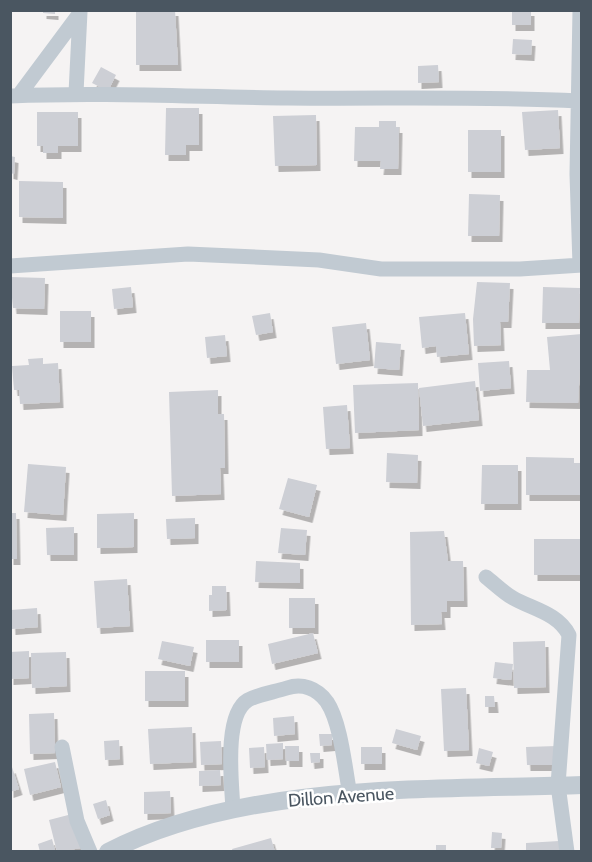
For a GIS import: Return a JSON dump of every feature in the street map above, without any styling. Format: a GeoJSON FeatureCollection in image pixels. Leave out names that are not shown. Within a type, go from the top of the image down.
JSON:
{"type":"FeatureCollection","features":[{"type":"Feature","properties":{"kind":"street"},"geometry":{"type":"LineString","coordinates":[[10,266],[188,254],[319,260],[381,269],[520,269],[581,265],[577,174],[580,10]]}},
{"type":"Feature","properties":{"kind":"street"},"geometry":{"type":"LineString","coordinates":[[76,93],[80,12]]}},
{"type":"Feature","properties":{"kind":"street"},"geometry":{"type":"LineString","coordinates":[[15,95],[80,12]]}},
{"type":"Feature","properties":{"kind":"street"},"geometry":{"type":"LineString","coordinates":[[15,95],[76,93],[162,97],[393,100],[471,97],[579,101]]}},
{"type":"Feature","properties":{"kind":"street"},"geometry":{"type":"LineString","coordinates":[[486,578],[514,599],[540,608],[569,635],[558,785],[567,852]]}},
{"type":"Feature","properties":{"kind":"street"},"geometry":{"type":"LineString","coordinates":[[233,810],[232,736],[234,721],[248,700],[299,684],[310,688],[326,700],[333,714],[350,795]]}},
{"type":"Feature","properties":{"kind":"street"},"geometry":{"type":"LineString","coordinates":[[63,747],[77,821],[90,852]]}},
{"type":"Feature","properties":{"kind":"street","name":"Dillon Avenue"},"geometry":{"type":"LineString","coordinates":[[108,852],[143,833],[233,810],[306,797],[582,784]]}},
{"type":"Feature","properties":{"kind":"building"},"geometry":{"type":"Polygon","coordinates":[[[43,10],[55,10],[55,14],[43,13],[43,10]]]}},
{"type":"Feature","properties":{"kind":"building"},"geometry":{"type":"Polygon","coordinates":[[[136,10],[175,10],[178,65],[136,65],[136,10]]]}},
{"type":"Feature","properties":{"kind":"building"},"geometry":{"type":"Polygon","coordinates":[[[512,10],[531,10],[531,25],[512,25],[512,10]]]}},
{"type":"Feature","properties":{"kind":"building"},"geometry":{"type":"Polygon","coordinates":[[[513,39],[532,40],[531,55],[512,54],[513,39]]]}},
{"type":"Feature","properties":{"kind":"building"},"geometry":{"type":"Polygon","coordinates":[[[438,65],[439,82],[418,83],[418,66],[438,65]]]}},
{"type":"Feature","properties":{"kind":"building"},"geometry":{"type":"Polygon","coordinates":[[[101,67],[116,75],[108,91],[92,83],[101,67]]]}},
{"type":"Feature","properties":{"kind":"building"},"geometry":{"type":"Polygon","coordinates":[[[166,108],[199,108],[199,145],[186,145],[186,155],[165,155],[166,108]]]}},
{"type":"Feature","properties":{"kind":"building"},"geometry":{"type":"Polygon","coordinates":[[[558,110],[560,148],[525,150],[522,112],[558,110]]]}},
{"type":"Feature","properties":{"kind":"building"},"geometry":{"type":"Polygon","coordinates":[[[37,112],[78,112],[78,146],[58,146],[58,153],[43,153],[43,146],[37,146],[37,112]]]}},
{"type":"Feature","properties":{"kind":"building"},"geometry":{"type":"Polygon","coordinates":[[[316,115],[317,165],[275,166],[273,116],[316,115]]]}},
{"type":"Feature","properties":{"kind":"building"},"geometry":{"type":"Polygon","coordinates":[[[379,121],[396,121],[396,127],[399,127],[398,169],[380,169],[381,161],[354,161],[355,127],[379,127],[379,121]]]}},
{"type":"Feature","properties":{"kind":"building"},"geometry":{"type":"Polygon","coordinates":[[[468,130],[501,130],[501,172],[468,172],[468,130]]]}},
{"type":"Feature","properties":{"kind":"building"},"geometry":{"type":"Polygon","coordinates":[[[10,156],[15,157],[14,174],[10,173],[10,156]]]}},
{"type":"Feature","properties":{"kind":"building"},"geometry":{"type":"Polygon","coordinates":[[[19,181],[63,182],[63,218],[19,217],[19,181]]]}},
{"type":"Feature","properties":{"kind":"building"},"geometry":{"type":"Polygon","coordinates":[[[469,194],[500,195],[499,236],[468,236],[469,194]]]}},
{"type":"Feature","properties":{"kind":"building"},"geometry":{"type":"Polygon","coordinates":[[[10,277],[45,278],[44,309],[13,308],[10,277]]]}},
{"type":"Feature","properties":{"kind":"building"},"geometry":{"type":"Polygon","coordinates":[[[477,282],[510,283],[508,322],[500,322],[501,345],[474,346],[473,319],[477,282]]]}},
{"type":"Feature","properties":{"kind":"building"},"geometry":{"type":"Polygon","coordinates":[[[131,287],[133,307],[114,309],[112,289],[131,287]]]}},
{"type":"Feature","properties":{"kind":"building"},"geometry":{"type":"Polygon","coordinates":[[[543,287],[580,288],[579,323],[542,323],[543,287]]]}},
{"type":"Feature","properties":{"kind":"building"},"geometry":{"type":"Polygon","coordinates":[[[60,311],[91,311],[91,342],[60,342],[60,311]]]}},
{"type":"Feature","properties":{"kind":"building"},"geometry":{"type":"Polygon","coordinates":[[[270,313],[273,332],[256,335],[252,316],[270,313]]]}},
{"type":"Feature","properties":{"kind":"building"},"geometry":{"type":"Polygon","coordinates":[[[465,313],[469,354],[437,357],[436,346],[422,348],[419,317],[465,313]]]}},
{"type":"Feature","properties":{"kind":"building"},"geometry":{"type":"Polygon","coordinates":[[[366,323],[370,360],[336,364],[332,327],[366,323]]]}},
{"type":"Feature","properties":{"kind":"building"},"geometry":{"type":"Polygon","coordinates":[[[582,334],[578,403],[526,402],[527,370],[550,370],[547,337],[582,334]]]}},
{"type":"Feature","properties":{"kind":"building"},"geometry":{"type":"Polygon","coordinates":[[[225,335],[227,356],[207,358],[205,337],[225,335]]]}},
{"type":"Feature","properties":{"kind":"building"},"geometry":{"type":"Polygon","coordinates":[[[376,342],[401,344],[399,370],[374,368],[376,342]]]}},
{"type":"Feature","properties":{"kind":"building"},"geometry":{"type":"Polygon","coordinates":[[[43,358],[43,364],[58,363],[60,402],[20,404],[19,390],[14,390],[12,366],[29,365],[28,359],[43,358]]]}},
{"type":"Feature","properties":{"kind":"building"},"geometry":{"type":"Polygon","coordinates":[[[509,361],[511,388],[480,391],[478,363],[509,361]]]}},
{"type":"Feature","properties":{"kind":"building"},"geometry":{"type":"Polygon","coordinates":[[[475,381],[479,420],[423,426],[419,388],[475,381]]]}},
{"type":"Feature","properties":{"kind":"building"},"geometry":{"type":"Polygon","coordinates":[[[418,383],[419,430],[355,433],[353,385],[418,383]]]}},
{"type":"Feature","properties":{"kind":"building"},"geometry":{"type":"Polygon","coordinates":[[[218,390],[218,414],[224,414],[225,468],[220,468],[221,494],[172,496],[169,392],[218,390]]]}},
{"type":"Feature","properties":{"kind":"building"},"geometry":{"type":"Polygon","coordinates":[[[347,405],[350,448],[326,449],[323,407],[347,405]]]}},
{"type":"Feature","properties":{"kind":"building"},"geometry":{"type":"Polygon","coordinates":[[[387,453],[418,455],[417,483],[386,482],[387,453]]]}},
{"type":"Feature","properties":{"kind":"building"},"geometry":{"type":"Polygon","coordinates":[[[526,457],[574,458],[574,463],[582,463],[582,495],[526,495],[526,457]]]}},
{"type":"Feature","properties":{"kind":"building"},"geometry":{"type":"Polygon","coordinates":[[[28,464],[66,467],[63,515],[24,512],[28,464]]]}},
{"type":"Feature","properties":{"kind":"building"},"geometry":{"type":"Polygon","coordinates":[[[482,465],[518,465],[518,504],[481,504],[482,465]]]}},
{"type":"Feature","properties":{"kind":"building"},"geometry":{"type":"Polygon","coordinates":[[[288,478],[317,485],[309,517],[279,509],[288,478]]]}},
{"type":"Feature","properties":{"kind":"building"},"geometry":{"type":"Polygon","coordinates":[[[10,513],[16,513],[17,559],[10,559],[10,513]]]}},
{"type":"Feature","properties":{"kind":"building"},"geometry":{"type":"Polygon","coordinates":[[[134,513],[134,547],[97,548],[97,514],[134,513]]]}},
{"type":"Feature","properties":{"kind":"building"},"geometry":{"type":"Polygon","coordinates":[[[195,518],[195,538],[167,539],[166,519],[195,518]]]}},
{"type":"Feature","properties":{"kind":"building"},"geometry":{"type":"Polygon","coordinates":[[[74,527],[74,555],[47,555],[46,528],[74,527]]]}},
{"type":"Feature","properties":{"kind":"building"},"geometry":{"type":"Polygon","coordinates":[[[281,528],[307,530],[305,555],[278,553],[281,528]]]}},
{"type":"Feature","properties":{"kind":"building"},"geometry":{"type":"Polygon","coordinates":[[[444,531],[448,561],[463,561],[464,601],[447,601],[447,612],[441,612],[442,624],[411,625],[410,532],[444,531]]]}},
{"type":"Feature","properties":{"kind":"building"},"geometry":{"type":"Polygon","coordinates":[[[534,539],[582,539],[582,575],[534,575],[534,539]]]}},
{"type":"Feature","properties":{"kind":"building"},"geometry":{"type":"Polygon","coordinates":[[[256,561],[300,563],[300,583],[255,582],[256,561]]]}},
{"type":"Feature","properties":{"kind":"building"},"geometry":{"type":"Polygon","coordinates":[[[127,579],[130,626],[97,628],[94,581],[127,579]]]}},
{"type":"Feature","properties":{"kind":"building"},"geometry":{"type":"Polygon","coordinates":[[[212,586],[226,586],[227,610],[209,611],[209,595],[212,595],[212,586]]]}},
{"type":"Feature","properties":{"kind":"building"},"geometry":{"type":"Polygon","coordinates":[[[289,598],[315,598],[315,628],[289,628],[289,598]]]}},
{"type":"Feature","properties":{"kind":"building"},"geometry":{"type":"Polygon","coordinates":[[[37,608],[38,627],[12,629],[11,610],[37,608]]]}},
{"type":"Feature","properties":{"kind":"building"},"geometry":{"type":"Polygon","coordinates":[[[313,633],[318,653],[272,664],[268,644],[313,633]]]}},
{"type":"Feature","properties":{"kind":"building"},"geometry":{"type":"Polygon","coordinates":[[[206,640],[239,640],[239,662],[206,662],[206,640]]]}},
{"type":"Feature","properties":{"kind":"building"},"geometry":{"type":"Polygon","coordinates":[[[162,641],[194,647],[190,666],[158,659],[162,641]]]}},
{"type":"Feature","properties":{"kind":"building"},"geometry":{"type":"Polygon","coordinates":[[[545,641],[546,687],[514,688],[513,642],[545,641]]]}},
{"type":"Feature","properties":{"kind":"building"},"geometry":{"type":"Polygon","coordinates":[[[29,651],[29,678],[10,679],[10,652],[29,651]]]}},
{"type":"Feature","properties":{"kind":"building"},"geometry":{"type":"Polygon","coordinates":[[[66,652],[67,686],[32,688],[31,653],[66,652]]]}},
{"type":"Feature","properties":{"kind":"building"},"geometry":{"type":"Polygon","coordinates":[[[495,662],[513,664],[511,680],[493,678],[495,662]]]}},
{"type":"Feature","properties":{"kind":"building"},"geometry":{"type":"Polygon","coordinates":[[[145,671],[185,671],[185,701],[145,701],[145,671]]]}},
{"type":"Feature","properties":{"kind":"building"},"geometry":{"type":"Polygon","coordinates":[[[466,688],[469,750],[444,751],[441,689],[466,688]]]}},
{"type":"Feature","properties":{"kind":"building"},"geometry":{"type":"Polygon","coordinates":[[[485,696],[494,696],[495,707],[485,707],[485,696]]]}},
{"type":"Feature","properties":{"kind":"building"},"geometry":{"type":"Polygon","coordinates":[[[54,713],[55,753],[30,754],[29,714],[54,713]]]}},
{"type":"Feature","properties":{"kind":"building"},"geometry":{"type":"Polygon","coordinates":[[[294,716],[295,734],[274,736],[273,718],[294,716]]]}},
{"type":"Feature","properties":{"kind":"building"},"geometry":{"type":"Polygon","coordinates":[[[192,727],[193,762],[150,764],[148,729],[192,727]]]}},
{"type":"Feature","properties":{"kind":"building"},"geometry":{"type":"Polygon","coordinates":[[[396,729],[421,736],[417,750],[392,743],[396,729]]]}},
{"type":"Feature","properties":{"kind":"building"},"geometry":{"type":"Polygon","coordinates":[[[319,734],[332,734],[332,745],[320,746],[319,734]]]}},
{"type":"Feature","properties":{"kind":"building"},"geometry":{"type":"Polygon","coordinates":[[[119,740],[120,759],[105,760],[104,741],[119,740]]]}},
{"type":"Feature","properties":{"kind":"building"},"geometry":{"type":"Polygon","coordinates":[[[221,741],[222,764],[201,765],[200,742],[221,741]]]}},
{"type":"Feature","properties":{"kind":"building"},"geometry":{"type":"Polygon","coordinates":[[[283,743],[283,759],[267,760],[266,744],[283,743]]]}},
{"type":"Feature","properties":{"kind":"building"},"geometry":{"type":"Polygon","coordinates":[[[285,746],[299,746],[299,761],[286,761],[285,746]]]}},
{"type":"Feature","properties":{"kind":"building"},"geometry":{"type":"Polygon","coordinates":[[[557,746],[557,765],[527,765],[526,747],[557,746]]]}},
{"type":"Feature","properties":{"kind":"building"},"geometry":{"type":"Polygon","coordinates":[[[264,747],[265,767],[250,768],[249,748],[264,747]]]}},
{"type":"Feature","properties":{"kind":"building"},"geometry":{"type":"Polygon","coordinates":[[[361,747],[382,747],[382,764],[361,764],[361,747]]]}},
{"type":"Feature","properties":{"kind":"building"},"geometry":{"type":"Polygon","coordinates":[[[479,748],[493,752],[489,766],[476,763],[479,748]]]}},
{"type":"Feature","properties":{"kind":"building"},"geometry":{"type":"Polygon","coordinates":[[[310,753],[320,753],[320,762],[311,763],[310,753]]]}},
{"type":"Feature","properties":{"kind":"building"},"geometry":{"type":"Polygon","coordinates":[[[55,762],[61,787],[30,795],[24,769],[55,762]]]}},
{"type":"Feature","properties":{"kind":"building"},"geometry":{"type":"Polygon","coordinates":[[[12,767],[19,789],[10,792],[10,768],[12,767]]]}},
{"type":"Feature","properties":{"kind":"building"},"geometry":{"type":"Polygon","coordinates":[[[220,770],[221,785],[199,786],[199,771],[220,770]]]}},
{"type":"Feature","properties":{"kind":"building"},"geometry":{"type":"Polygon","coordinates":[[[170,791],[171,813],[144,814],[144,792],[170,791]]]}},
{"type":"Feature","properties":{"kind":"building"},"geometry":{"type":"Polygon","coordinates":[[[106,800],[110,815],[98,819],[93,804],[106,800]]]}},
{"type":"Feature","properties":{"kind":"building"},"geometry":{"type":"Polygon","coordinates":[[[72,814],[81,848],[57,852],[49,820],[72,814]]]}},
{"type":"Feature","properties":{"kind":"building"},"geometry":{"type":"Polygon","coordinates":[[[492,832],[502,833],[501,848],[491,848],[492,832]]]}},
{"type":"Feature","properties":{"kind":"building"},"geometry":{"type":"Polygon","coordinates":[[[271,838],[275,852],[233,852],[232,849],[271,838]]]}},
{"type":"Feature","properties":{"kind":"building"},"geometry":{"type":"Polygon","coordinates":[[[52,839],[55,850],[40,852],[38,844],[52,839]]]}},
{"type":"Feature","properties":{"kind":"building"},"geometry":{"type":"Polygon","coordinates":[[[559,841],[560,852],[526,852],[526,843],[559,841]]]}},
{"type":"Feature","properties":{"kind":"building"},"geometry":{"type":"Polygon","coordinates":[[[436,845],[446,845],[446,852],[436,852],[436,845]]]}}]}
